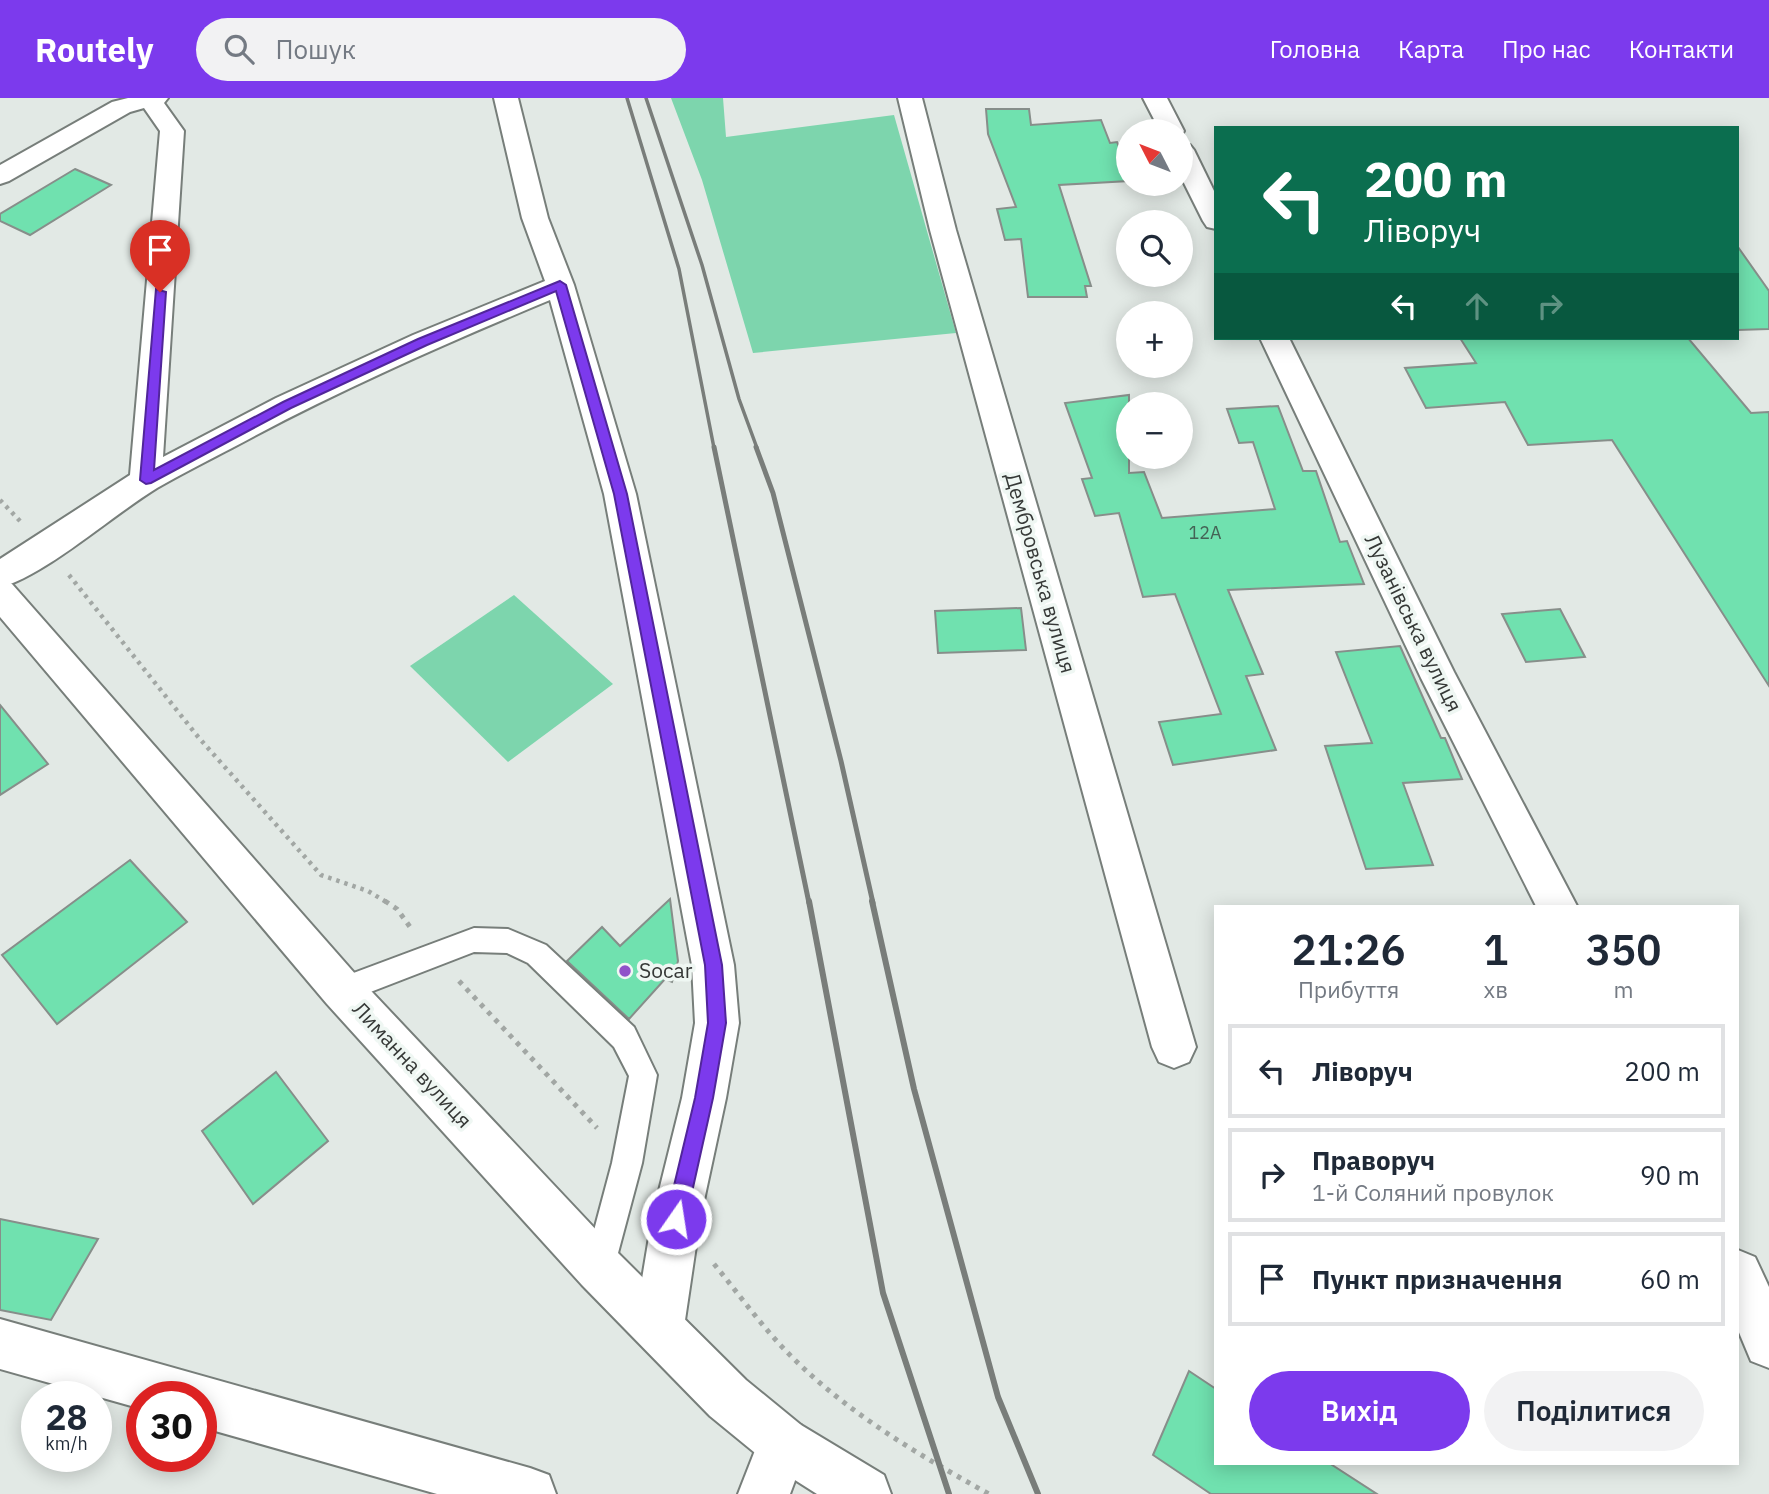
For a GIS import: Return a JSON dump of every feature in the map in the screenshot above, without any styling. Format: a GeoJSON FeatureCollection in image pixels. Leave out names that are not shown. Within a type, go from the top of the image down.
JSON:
{"type":"FeatureCollection","features":[{"type":"Feature","properties":{"kind":"street"},"geometry":{"type":"LineString","coordinates":[[506,98],[535,218],[560,285],[620,494],[713,965],[717,1023],[704,1098],[676,1219],[659,1327]]}},
{"type":"Feature","properties":{"kind":"street","name":"Дембровська вулиця"},"geometry":{"type":"LineString","coordinates":[[910,98],[943,230],[1174,1047]]}},
{"type":"Feature","properties":{"kind":"street"},"geometry":{"type":"LineString","coordinates":[[1156,98],[1166,119]]}},
{"type":"Feature","properties":{"kind":"street"},"geometry":{"type":"LineString","coordinates":[[0,176],[110,103],[153,99],[172,131],[146,480]]}},
{"type":"Feature","properties":{"kind":"street"},"geometry":{"type":"LineString","coordinates":[[1194,176],[1214,217]]}},
{"type":"Feature","properties":{"kind":"street"},"geometry":{"type":"LineString","coordinates":[[0,575],[146,480],[287,405],[423,342],[560,285]]}},
{"type":"Feature","properties":{"kind":"street","name":"Лузанівська вулиця"},"geometry":{"type":"LineString","coordinates":[[1275,340],[1439,678],[1556,905]]}},
{"type":"Feature","properties":{"kind":"street","name":"Лиманна вулиця"},"geometry":{"type":"LineString","coordinates":[[0,593],[342,990],[599,1268],[728,1398],[783,1443],[865,1494]]}},
{"type":"Feature","properties":{"kind":"street"},"geometry":{"type":"LineString","coordinates":[[1739,1276],[1769,1343]]}},
{"type":"Feature","properties":{"kind":"street"},"geometry":{"type":"LineString","coordinates":[[0,1344],[132,1381]]}},
{"type":"Feature","properties":{"kind":"street"},"geometry":{"type":"LineString","coordinates":[[217,1406],[530,1494]]}},
{"type":"Feature","properties":{"kind":"street"},"geometry":{"type":"LineString","coordinates":[[764,1494],[783,1443]]}},
{"type":"Feature","properties":{"kind":"lane"},"geometry":{"type":"LineString","coordinates":[[342,990],[474,940],[508,941],[537,954],[624,1037],[643,1075],[627,1163],[599,1268]]}},
{"type":"Feature","properties":{"kind":"path"},"geometry":{"type":"LineString","coordinates":[[0,500],[75,582],[199,738],[321,875],[368,891],[397,909],[435,956],[627,1163]]}},
{"type":"Feature","properties":{"kind":"path"},"geometry":{"type":"LineString","coordinates":[[676,1219],[796,1362],[847,1406],[907,1448],[989,1494]]}},
{"type":"Feature","properties":{"kind":"green space"},"geometry":{"type":"Polygon","coordinates":[[[671,98],[723,98],[726,137],[894,115],[956,333],[753,353],[702,180],[671,98]]]}},
{"type":"Feature","properties":{"kind":"green space"},"geometry":{"type":"Polygon","coordinates":[[[514,595],[613,684],[508,762],[410,666],[514,595]]]}},
{"type":"Feature","properties":{"kind":"building"},"geometry":{"type":"Polygon","coordinates":[[[986,109],[1029,109],[1031,125],[1101,120],[1110,143],[1116,142],[1116,182],[1059,185],[1091,286],[1085,286],[1087,297],[1028,297],[1021,239],[1005,240],[997,209],[1016,207],[988,134],[986,109]]]}},
{"type":"Feature","properties":{"kind":"building"},"geometry":{"type":"Polygon","coordinates":[[[75,169],[111,185],[30,235],[0,221],[0,214],[75,169]]]}},
{"type":"Feature","properties":{"kind":"building"},"geometry":{"type":"Polygon","coordinates":[[[1739,248],[1769,291],[1769,329],[1739,330],[1739,248]]]}},
{"type":"Feature","properties":{"kind":"building"},"geometry":{"type":"Polygon","coordinates":[[[1461,340],[1690,340],[1751,413],[1769,412],[1769,686],[1612,440],[1528,445],[1505,402],[1426,408],[1405,368],[1476,363],[1461,340]]]}},
{"type":"Feature","properties":{"kind":"building"},"geometry":{"type":"Polygon","coordinates":[[[1116,397],[1116,469],[1129,469],[1129,473],[1144,472],[1162,518],[1275,509],[1253,442],[1239,443],[1227,409],[1278,406],[1303,471],[1316,471],[1340,542],[1347,541],[1364,584],[1228,590],[1263,674],[1246,676],[1276,750],[1173,765],[1159,722],[1221,714],[1175,594],[1143,597],[1119,513],[1095,516],[1082,479],[1092,478],[1065,403],[1116,397]]]}},
{"type":"Feature","properties":{"kind":"building"},"geometry":{"type":"Polygon","coordinates":[[[1021,608],[1026,650],[938,653],[935,611],[1021,608]]]}},
{"type":"Feature","properties":{"kind":"building"},"geometry":{"type":"Polygon","coordinates":[[[1560,609],[1585,657],[1526,662],[1502,614],[1560,609]]]}},
{"type":"Feature","properties":{"kind":"building"},"geometry":{"type":"Polygon","coordinates":[[[1400,646],[1462,779],[1403,783],[1433,865],[1366,869],[1325,746],[1372,743],[1336,652],[1400,646]]]}},
{"type":"Feature","properties":{"kind":"building"},"geometry":{"type":"Polygon","coordinates":[[[0,705],[48,764],[0,795],[0,705]]]}},
{"type":"Feature","properties":{"kind":"building"},"geometry":{"type":"Polygon","coordinates":[[[130,860],[187,922],[57,1024],[2,955],[130,860]]]}},
{"type":"Feature","properties":{"kind":"building","name":"Socar"},"geometry":{"type":"Polygon","coordinates":[[[670,899],[678,961],[672,982],[665,979],[629,1019],[567,961],[602,927],[620,946],[670,899]]]}},
{"type":"Feature","properties":{"kind":"building"},"geometry":{"type":"Polygon","coordinates":[[[276,1072],[328,1141],[253,1204],[202,1131],[276,1072]]]}},
{"type":"Feature","properties":{"kind":"building"},"geometry":{"type":"Polygon","coordinates":[[[0,1219],[98,1239],[51,1320],[0,1310],[0,1219]]]}},
{"type":"Feature","properties":{"kind":"building"},"geometry":{"type":"Polygon","coordinates":[[[1189,1371],[1214,1388],[1214,1465],[1332,1465],[1377,1494],[1211,1494],[1153,1455],[1189,1371]]]}},
{"type":"Feature","properties":{"kind":"railway"},"geometry":{"type":"LineString","coordinates":[[627,98],[679,269],[714,448]]}},
{"type":"Feature","properties":{"kind":"railway"},"geometry":{"type":"LineString","coordinates":[[646,98],[702,265],[739,399],[757,448]]}},
{"type":"Feature","properties":{"kind":"railway"},"geometry":{"type":"LineString","coordinates":[[714,447],[809,903]]}},
{"type":"Feature","properties":{"kind":"railway"},"geometry":{"type":"LineString","coordinates":[[756,447],[773,493],[841,761],[873,903]]}},
{"type":"Feature","properties":{"kind":"railway"},"geometry":{"type":"LineString","coordinates":[[809,901],[883,1293],[949,1494]]}},
{"type":"Feature","properties":{"kind":"railway"},"geometry":{"type":"LineString","coordinates":[[872,901],[914,1089],[998,1397],[1038,1494]]}},
{"type":"Feature","properties":{"kind":"place","name":"Socar"},"geometry":{"type":"Point","coordinates":[625,971]}},
{"type":"Feature","properties":{"kind":"route"},"geometry":{"type":"LineString","coordinates":[[160,292],[146,480],[287,405],[423,342],[560,285],[620,494],[713,965],[717,1023],[704,1098],[676,1219]]}}]}
